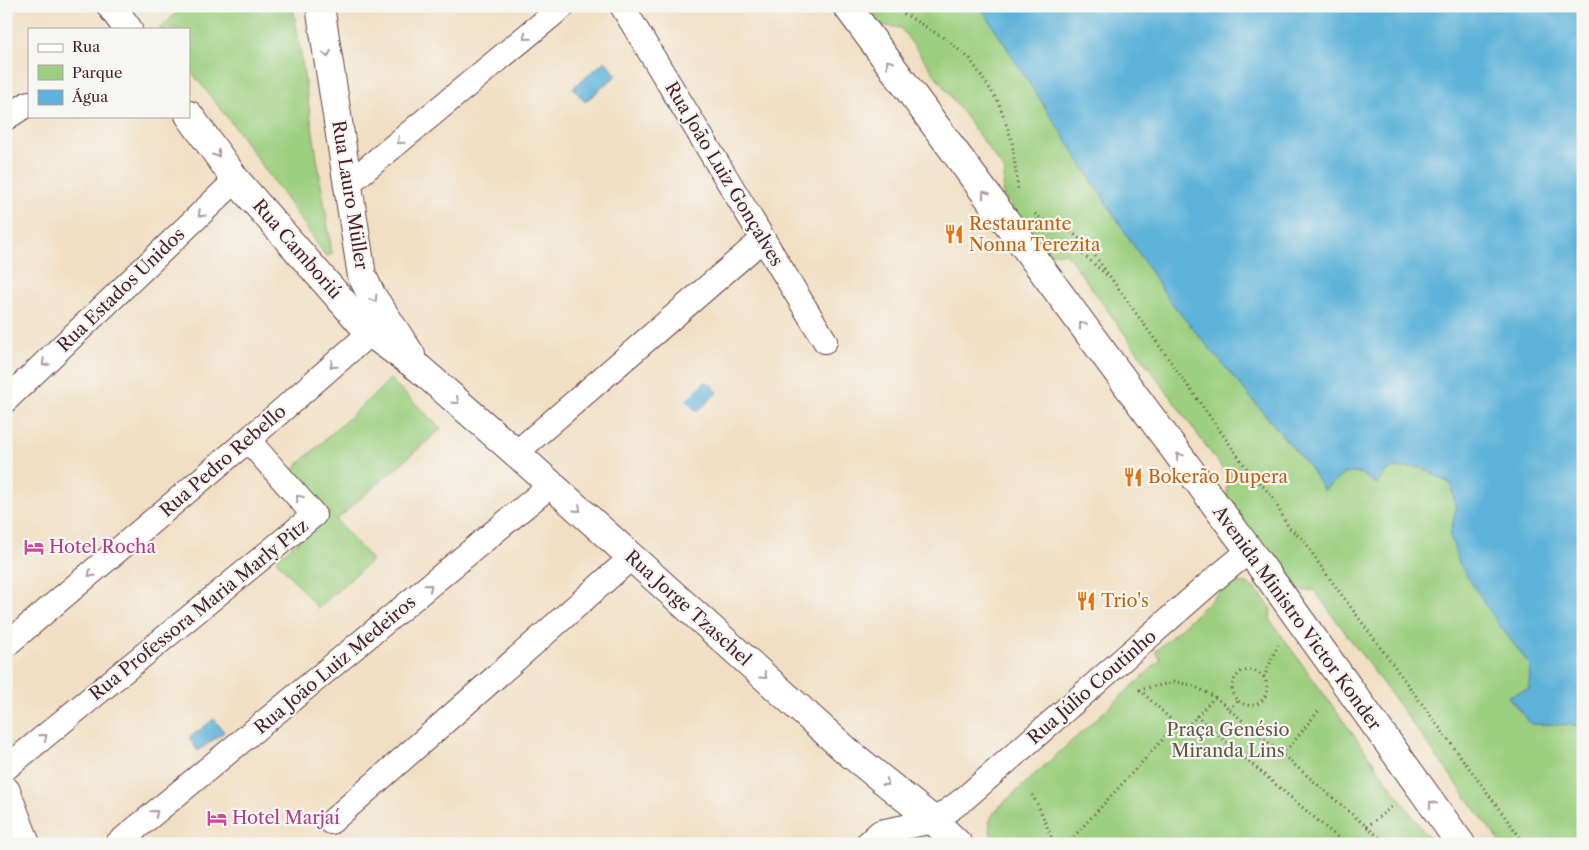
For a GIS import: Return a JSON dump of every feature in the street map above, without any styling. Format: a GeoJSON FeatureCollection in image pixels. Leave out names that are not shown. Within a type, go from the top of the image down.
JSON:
{"type":"FeatureCollection","features":[{"type":"Feature","properties":{"kind":"main road"},"geometry":{"type":"LineString","coordinates":[[111,6],[127,28]]}},
{"type":"Feature","properties":{"kind":"main road","name":"Rua Lauro Müller"},"geometry":{"type":"LineString","coordinates":[[320,6],[362,276],[372,296],[420,369]]}},
{"type":"Feature","properties":{"kind":"main road","name":"Avenida Ministro Victor Konder"},"geometry":{"type":"LineString","coordinates":[[847,6],[1249,551],[1461,844]]}},
{"type":"Feature","properties":{"kind":"main road","name":"Rua Camboriú"},"geometry":{"type":"LineString","coordinates":[[190,116],[236,180],[370,332],[420,369]]}},
{"type":"Feature","properties":{"kind":"main road","name":"Rua Jorge Tzaschel"},"geometry":{"type":"LineString","coordinates":[[420,369],[847,751],[934,821],[958,844]]}},
{"type":"Feature","properties":{"kind":"main road"},"geometry":{"type":"LineString","coordinates":[[6,791],[26,844]]}},
{"type":"Feature","properties":{"kind":"street"},"geometry":{"type":"LineString","coordinates":[[348,184],[563,6]]}},
{"type":"Feature","properties":{"kind":"street","name":"Rua João Luiz Gonçalves"},"geometry":{"type":"LineString","coordinates":[[622,6],[825,341]]}},
{"type":"Feature","properties":{"kind":"street"},"geometry":{"type":"LineString","coordinates":[[6,118],[28,104]]}},
{"type":"Feature","properties":{"kind":"street","name":"Rua Estados Unidos"},"geometry":{"type":"LineString","coordinates":[[6,400],[236,180]]}},
{"type":"Feature","properties":{"kind":"street"},"geometry":{"type":"LineString","coordinates":[[516,453],[763,239]]}},
{"type":"Feature","properties":{"kind":"street","name":"Rua Pedro Rebello"},"geometry":{"type":"LineString","coordinates":[[6,646],[248,440],[370,332]]}},
{"type":"Feature","properties":{"kind":"street","name":"Rua Professora Maria Marly Pitz"},"geometry":{"type":"LineString","coordinates":[[6,768],[314,515],[248,440]]}},
{"type":"Feature","properties":{"kind":"street","name":"Rua João Luiz Medeiros"},"geometry":{"type":"LineString","coordinates":[[117,844],[551,485]]}},
{"type":"Feature","properties":{"kind":"street","name":"Rua Júlio Coutinho"},"geometry":{"type":"LineString","coordinates":[[934,821],[964,799],[1211,582],[1249,551]]}},
{"type":"Feature","properties":{"kind":"street"},"geometry":{"type":"LineString","coordinates":[[331,822],[632,557]]}},
{"type":"Feature","properties":{"kind":"street"},"geometry":{"type":"LineString","coordinates":[[866,844],[880,832],[934,821]]}},
{"type":"Feature","properties":{"kind":"path"},"geometry":{"type":"LineString","coordinates":[[891,6],[946,39],[970,59],[999,103],[1012,141],[1017,188],[1020,195]]}},
{"type":"Feature","properties":{"kind":"path"},"geometry":{"type":"LineString","coordinates":[[1036,222],[1032,214],[1046,222],[1070,231],[1088,246],[1248,470],[1271,495],[1289,528],[1304,540],[1325,572],[1525,844]]}},
{"type":"Feature","properties":{"kind":"path"},"geometry":{"type":"LineString","coordinates":[[1054,240],[1061,246],[1080,252],[1110,278]]}},
{"type":"Feature","properties":{"kind":"path"},"geometry":{"type":"LineString","coordinates":[[1264,677],[1278,645]]}},
{"type":"Feature","properties":{"kind":"path"},"geometry":{"type":"LineString","coordinates":[[1247,670],[1259,673],[1264,677],[1267,688],[1266,694],[1259,703],[1248,705],[1237,701],[1231,686],[1237,675],[1247,670]]}},
{"type":"Feature","properties":{"kind":"path"},"geometry":{"type":"LineString","coordinates":[[1215,697],[1182,731],[1139,690],[1174,682],[1192,685],[1215,697],[1388,844]]}},
{"type":"Feature","properties":{"kind":"path"},"geometry":{"type":"LineString","coordinates":[[1229,709],[1237,701]]}},
{"type":"Feature","properties":{"kind":"path"},"geometry":{"type":"LineString","coordinates":[[1282,754],[1319,710]]}},
{"type":"Feature","properties":{"kind":"path"},"geometry":{"type":"LineString","coordinates":[[1196,716],[1345,844]]}},
{"type":"Feature","properties":{"kind":"path"},"geometry":{"type":"LineString","coordinates":[[1067,844],[1176,725]]}},
{"type":"Feature","properties":{"kind":"path"},"geometry":{"type":"LineString","coordinates":[[1032,795],[1054,844]]}},
{"type":"Feature","properties":{"kind":"path"},"geometry":{"type":"LineString","coordinates":[[1367,827],[1391,807]]}},
{"type":"Feature","properties":{"kind":"green space"},"geometry":{"type":"Polygon","coordinates":[[[184,6],[293,6],[332,253],[329,256],[325,255],[230,121],[190,70],[190,28],[160,28],[184,6]]]}},
{"type":"Feature","properties":{"kind":"green space"},"geometry":{"type":"Polygon","coordinates":[[[874,6],[981,6],[1168,299],[1310,468],[1324,490],[1345,473],[1360,473],[1377,484],[1385,472],[1395,468],[1421,467],[1451,484],[1456,509],[1450,536],[1500,626],[1530,665],[1529,689],[1508,697],[1531,724],[1583,725],[1583,844],[1501,844],[1314,590],[1295,591],[1227,499],[1227,475],[1066,253],[1047,254],[1002,193],[1005,171],[901,28],[879,25],[872,18],[874,6]]]}},
{"type":"Feature","properties":{"kind":"green space"},"geometry":{"type":"Polygon","coordinates":[[[390,379],[441,429],[336,520],[372,560],[318,608],[276,560],[330,513],[292,470],[390,379]]]}},
{"type":"Feature","properties":{"kind":"green space","name":"Praça Genésio Miranda Lins"},"geometry":{"type":"Polygon","coordinates":[[[1240,582],[1254,588],[1271,608],[1270,620],[1433,844],[995,844],[990,829],[990,820],[999,807],[1161,660],[1155,652],[1226,586],[1240,582]]]}},
{"type":"Feature","properties":{"kind":"water"},"geometry":{"type":"Polygon","coordinates":[[[980,6],[1583,6],[1583,725],[1531,724],[1508,696],[1529,689],[1530,665],[1500,626],[1460,565],[1450,536],[1456,509],[1451,484],[1421,467],[1395,468],[1385,472],[1377,484],[1360,473],[1345,473],[1324,490],[1310,468],[1168,299],[980,6]]]}},
{"type":"Feature","properties":{"kind":"water"},"geometry":{"type":"Polygon","coordinates":[[[605,61],[617,75],[585,102],[573,88],[605,61]]]}},
{"type":"Feature","properties":{"kind":"water"},"geometry":{"type":"Polygon","coordinates":[[[706,381],[718,392],[697,412],[686,401],[706,381]]]}},
{"type":"Feature","properties":{"kind":"water"},"geometry":{"type":"Polygon","coordinates":[[[214,719],[224,732],[198,751],[189,738],[214,719]]]}},
{"type":"Feature","properties":{"kind":"place","name":"Restaurante Nonna Terezita"},"geometry":{"type":"Point","coordinates":[954,234]}},
{"type":"Feature","properties":{"kind":"place","name":"Bokerão Dupera"},"geometry":{"type":"Point","coordinates":[1133,477]}},
{"type":"Feature","properties":{"kind":"place","name":"Hotel Rocha"},"geometry":{"type":"Point","coordinates":[34,547]}},
{"type":"Feature","properties":{"kind":"place","name":"Trio's"},"geometry":{"type":"Point","coordinates":[1086,601]}},
{"type":"Feature","properties":{"kind":"place","name":"Hotel Marjaí"},"geometry":{"type":"Point","coordinates":[217,818]}}]}
